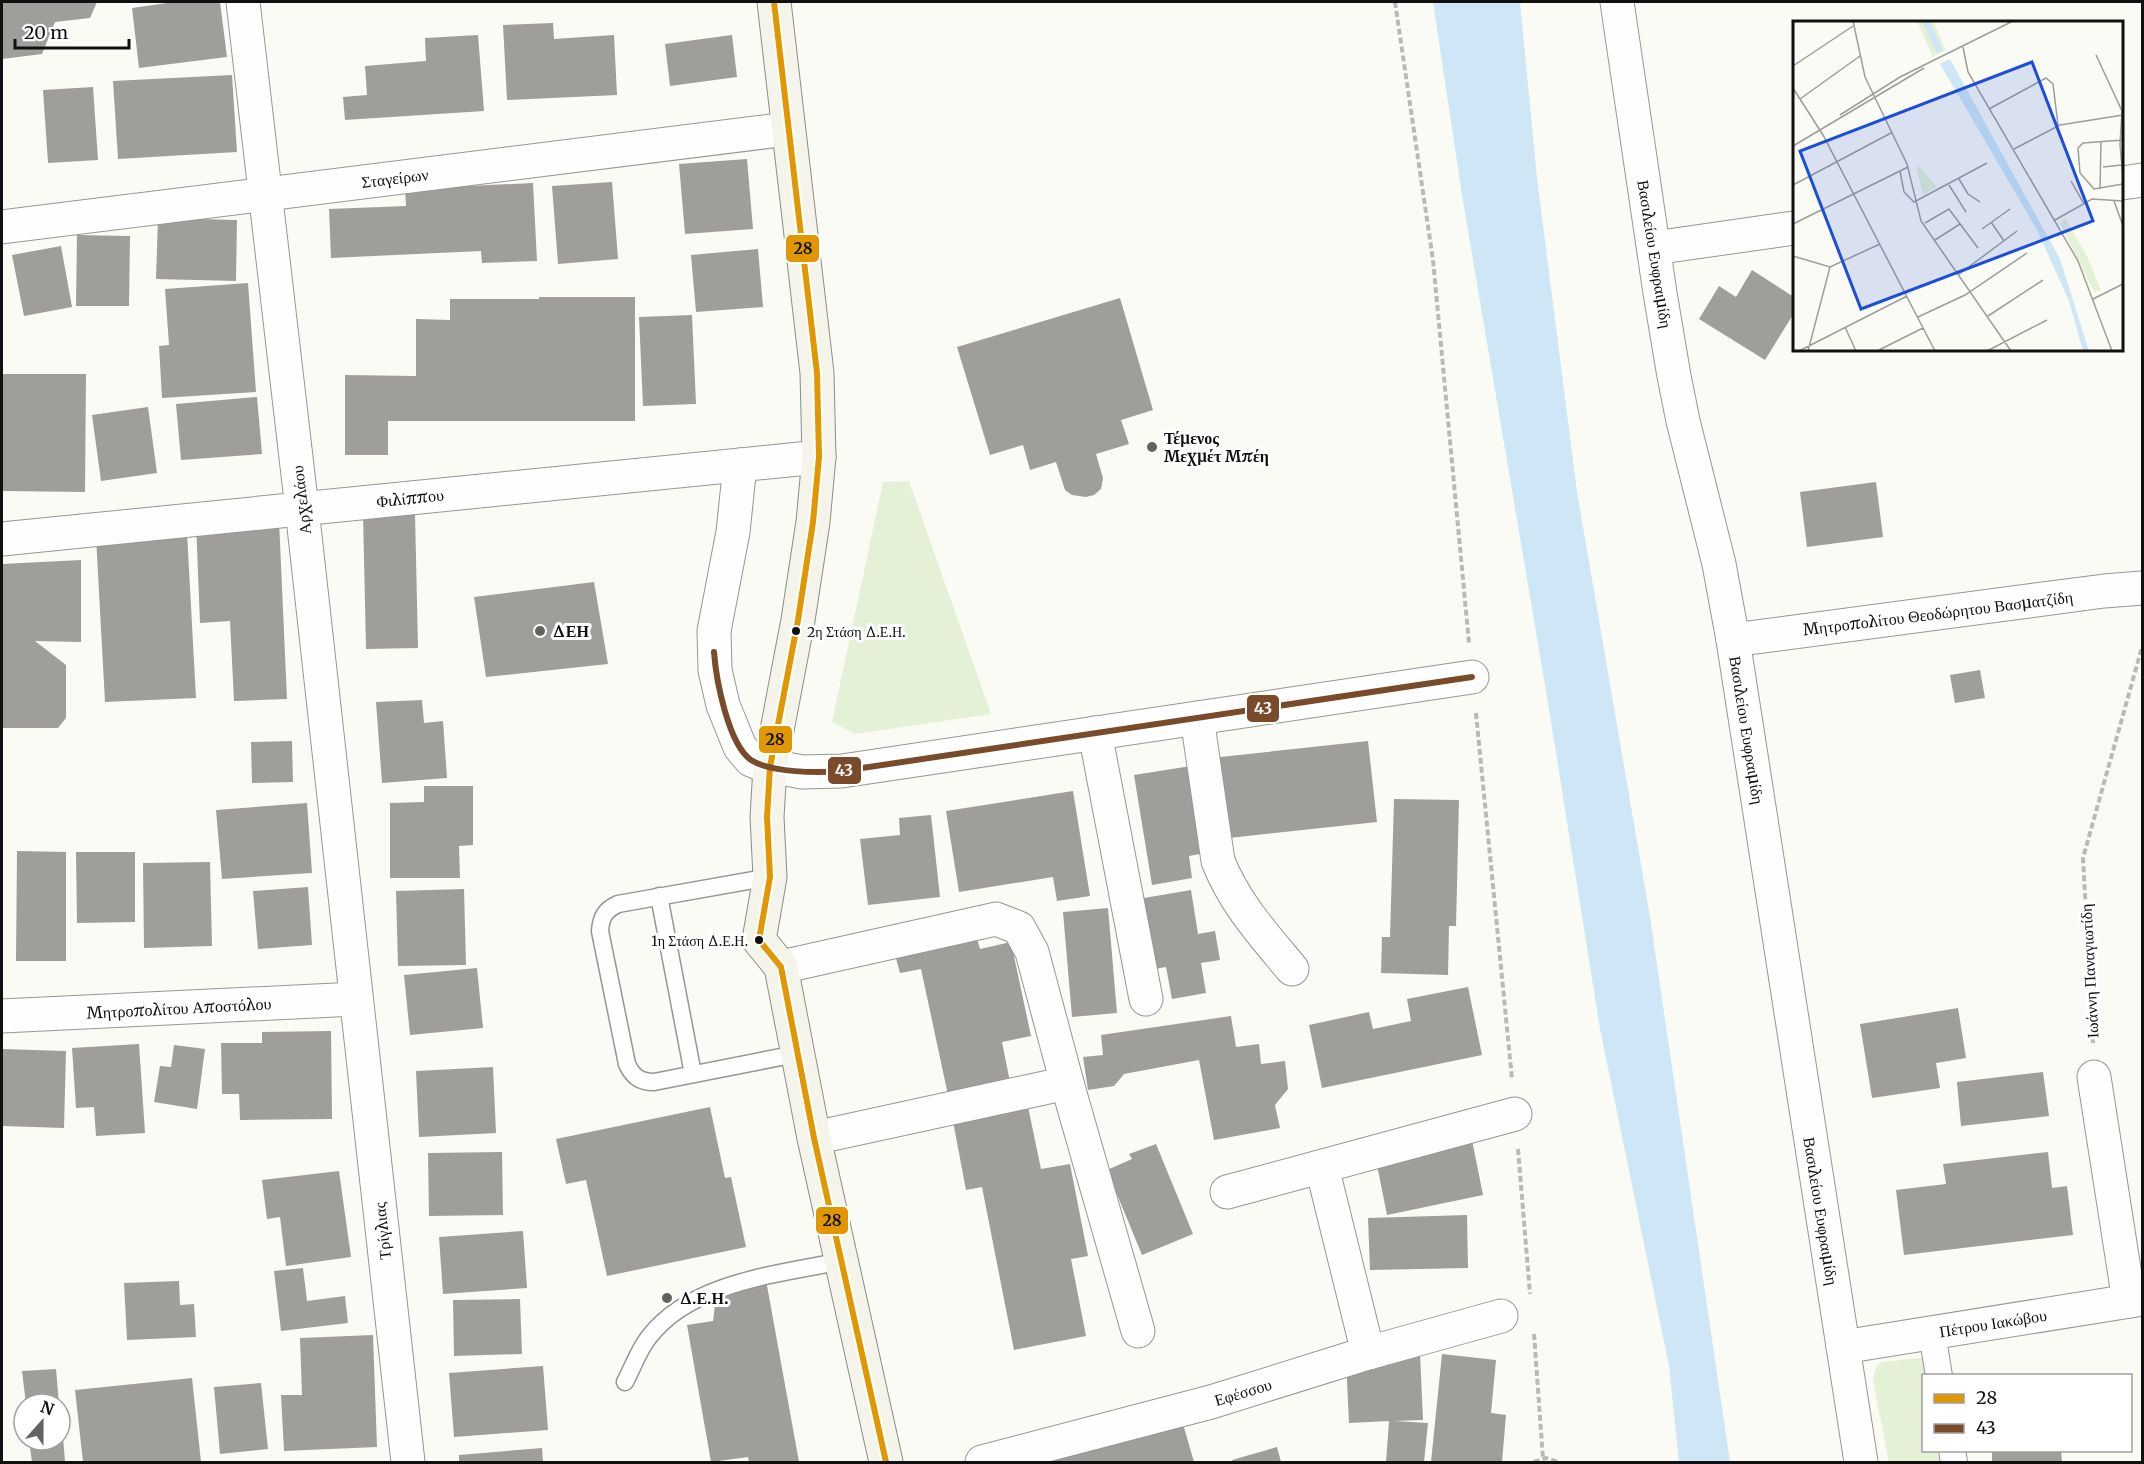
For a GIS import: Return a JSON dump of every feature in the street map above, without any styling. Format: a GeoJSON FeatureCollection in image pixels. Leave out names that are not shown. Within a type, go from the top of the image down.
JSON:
{"type":"FeatureCollection","features":[{"type":"Feature","properties":{"kind":"main road"},"geometry":{"type":"LineString","coordinates":[[774,2],[817,374],[819,457],[806,573],[770,766],[767,817],[770,877],[759,940],[781,967],[796,1054],[886,1462]]}},
{"type":"Feature","properties":{"kind":"street","name":"Αρχελάου"},"geometry":{"type":"LineString","coordinates":[[243,2],[356,999]]}},
{"type":"Feature","properties":{"kind":"street","name":"Βασιλείου Ευφραιμίδη"},"geometry":{"type":"LineString","coordinates":[[1617,2],[1679,398],[1719,564],[1733,640],[1861,1462]]}},
{"type":"Feature","properties":{"kind":"street","name":"Σταγείρων"},"geometry":{"type":"LineString","coordinates":[[2,226],[788,129]]}},
{"type":"Feature","properties":{"kind":"street"},"geometry":{"type":"LineString","coordinates":[[2123,183],[2142,180]]}},
{"type":"Feature","properties":{"kind":"street"},"geometry":{"type":"LineString","coordinates":[[1654,248],[1793,228]]}},
{"type":"Feature","properties":{"kind":"street","name":"Φιλίππου"},"geometry":{"type":"LineString","coordinates":[[2,539],[819,457]]}},
{"type":"Feature","properties":{"kind":"street"},"geometry":{"type":"LineString","coordinates":[[740,465],[732,540],[714,631],[715,670],[723,705],[740,747],[751,760],[770,766],[802,772],[842,771],[1472,677]]}},
{"type":"Feature","properties":{"kind":"street","name":"Μητροπολίτου Θεοδώρητου Βασματζίδη"},"geometry":{"type":"LineString","coordinates":[[1733,640],[2104,591],[2142,588]]}},
{"type":"Feature","properties":{"kind":"street"},"geometry":{"type":"LineString","coordinates":[[1197,718],[1218,861],[1225,880],[1240,906],[1292,969]]}},
{"type":"Feature","properties":{"kind":"street"},"geometry":{"type":"LineString","coordinates":[[1095,733],[1146,999]]}},
{"type":"Feature","properties":{"kind":"street"},"geometry":{"type":"LineString","coordinates":[[781,967],[996,920],[1019,928],[1032,952],[1066,1083],[1137,1331]]}},
{"type":"Feature","properties":{"kind":"street","name":"Μητροπολίτου Αποστόλου"},"geometry":{"type":"LineString","coordinates":[[2,1016],[356,999]]}},
{"type":"Feature","properties":{"kind":"street","name":"Τρίγλιας"},"geometry":{"type":"LineString","coordinates":[[356,999],[408,1462]]}},
{"type":"Feature","properties":{"kind":"street"},"geometry":{"type":"LineString","coordinates":[[2094,1077],[2135,1300]]}},
{"type":"Feature","properties":{"kind":"street"},"geometry":{"type":"LineString","coordinates":[[814,1138],[1066,1083]]}},
{"type":"Feature","properties":{"kind":"street"},"geometry":{"type":"LineString","coordinates":[[1227,1192],[1515,1114]]}},
{"type":"Feature","properties":{"kind":"street"},"geometry":{"type":"LineString","coordinates":[[1322,1167],[1368,1353]]}},
{"type":"Feature","properties":{"kind":"street","name":"Πέτρου Ιακώβου"},"geometry":{"type":"LineString","coordinates":[[1843,1347],[2135,1300]]}},
{"type":"Feature","properties":{"kind":"street","name":"Εφέσσου"},"geometry":{"type":"LineString","coordinates":[[982,1462],[1211,1402],[1368,1353],[1501,1316]]}},
{"type":"Feature","properties":{"kind":"street"},"geometry":{"type":"LineString","coordinates":[[1932,1333],[1939,1374]]}},
{"type":"Feature","properties":{"kind":"lane"},"geometry":{"type":"LineString","coordinates":[[770,877],[618,904],[604,914],[600,931],[627,1064],[637,1079],[645,1082],[796,1054]]}},
{"type":"Feature","properties":{"kind":"lane"},"geometry":{"type":"LineString","coordinates":[[659,896],[693,1074]]}},
{"type":"Feature","properties":{"kind":"lane"},"geometry":{"type":"LineString","coordinates":[[625,1382],[648,1337],[670,1315],[717,1289],[842,1261]]}},
{"type":"Feature","properties":{"kind":"path"},"geometry":{"type":"LineString","coordinates":[[1395,2],[1433,260],[1531,1296]]}},
{"type":"Feature","properties":{"kind":"path","name":"Ιωάννη Παναγιωτίδη"},"geometry":{"type":"LineString","coordinates":[[2094,1077],[2083,858],[2142,647]]}},
{"type":"Feature","properties":{"kind":"path"},"geometry":{"type":"LineString","coordinates":[[1533,1331],[1543,1459]]}},
{"type":"Feature","properties":{"kind":"path"},"geometry":{"type":"LineString","coordinates":[[1534,1462],[1543,1459],[1559,1462]]}},
{"type":"Feature","properties":{"kind":"green space"},"geometry":{"type":"Polygon","coordinates":[[[909,481],[991,714],[855,734],[832,722],[883,482],[909,481]]]}},
{"type":"Feature","properties":{"kind":"green space"},"geometry":{"type":"Polygon","coordinates":[[[1928,1357],[1931,1374],[1922,1374],[1922,1452],[1943,1452],[1945,1462],[1889,1462],[1873,1381],[1875,1370],[1882,1362],[1928,1357]]]}},
{"type":"Feature","properties":{"kind":"water"},"geometry":{"type":"Polygon","coordinates":[[[1433,2],[1520,2],[1537,178],[1577,492],[1650,917],[1730,1462],[1679,1462],[1669,1366],[1600,1029],[1548,703],[1462,195],[1433,2]]]}},
{"type":"Feature","properties":{"kind":"building"},"geometry":{"type":"Polygon","coordinates":[[[2,2],[97,2],[90,18],[55,22],[42,54],[2,59],[2,2]]]}},
{"type":"Feature","properties":{"kind":"building"},"geometry":{"type":"Polygon","coordinates":[[[163,2],[220,2],[227,57],[139,68],[132,8],[167,3],[163,2]]]}},
{"type":"Feature","properties":{"kind":"building"},"geometry":{"type":"Polygon","coordinates":[[[553,23],[554,39],[614,35],[617,95],[507,100],[503,25],[553,23]]]}},
{"type":"Feature","properties":{"kind":"building"},"geometry":{"type":"Polygon","coordinates":[[[478,35],[484,111],[345,120],[343,97],[367,95],[365,66],[426,61],[425,38],[478,35]]]}},
{"type":"Feature","properties":{"kind":"building"},"geometry":{"type":"Polygon","coordinates":[[[732,35],[737,77],[670,86],[665,44],[732,35]]]}},
{"type":"Feature","properties":{"kind":"building"},"geometry":{"type":"Polygon","coordinates":[[[232,75],[237,152],[118,159],[113,81],[232,75]]]}},
{"type":"Feature","properties":{"kind":"building"},"geometry":{"type":"Polygon","coordinates":[[[93,87],[98,160],[48,163],[43,90],[93,87]]]}},
{"type":"Feature","properties":{"kind":"building"},"geometry":{"type":"Polygon","coordinates":[[[747,159],[753,229],[685,234],[679,164],[747,159]]]}},
{"type":"Feature","properties":{"kind":"building"},"geometry":{"type":"Polygon","coordinates":[[[612,182],[618,259],[558,264],[552,186],[612,182]]]}},
{"type":"Feature","properties":{"kind":"building"},"geometry":{"type":"Polygon","coordinates":[[[533,183],[537,261],[482,263],[481,251],[331,258],[329,209],[406,206],[405,189],[533,183]]]}},
{"type":"Feature","properties":{"kind":"building"},"geometry":{"type":"Polygon","coordinates":[[[158,218],[237,220],[236,281],[156,279],[158,218]]]}},
{"type":"Feature","properties":{"kind":"building"},"geometry":{"type":"Polygon","coordinates":[[[77,235],[130,236],[129,306],[76,306],[77,235]]]}},
{"type":"Feature","properties":{"kind":"building"},"geometry":{"type":"Polygon","coordinates":[[[61,246],[72,307],[24,316],[12,255],[61,246]]]}},
{"type":"Feature","properties":{"kind":"building"},"geometry":{"type":"Polygon","coordinates":[[[758,249],[763,307],[696,312],[691,255],[758,249]]]}},
{"type":"Feature","properties":{"kind":"building"},"geometry":{"type":"Polygon","coordinates":[[[1752,270],[1793,296],[1793,315],[1765,360],[1699,319],[1719,286],[1736,297],[1752,270]]]}},
{"type":"Feature","properties":{"kind":"building"},"geometry":{"type":"Polygon","coordinates":[[[248,283],[256,392],[162,398],[159,346],[169,345],[165,289],[248,283]]]}},
{"type":"Feature","properties":{"kind":"building"},"geometry":{"type":"Polygon","coordinates":[[[539,297],[635,297],[635,421],[388,421],[388,455],[345,455],[345,375],[416,376],[416,319],[450,320],[450,299],[539,299],[539,297]]]}},
{"type":"Feature","properties":{"kind":"building"},"geometry":{"type":"Polygon","coordinates":[[[1120,298],[1153,410],[1121,420],[1129,444],[1096,454],[1103,478],[1101,489],[1094,495],[1086,497],[1072,495],[1065,490],[1056,462],[1030,470],[1023,445],[990,455],[957,347],[1120,298]]]}},
{"type":"Feature","properties":{"kind":"building"},"geometry":{"type":"Polygon","coordinates":[[[692,315],[696,404],[643,406],[639,317],[692,315]]]}},
{"type":"Feature","properties":{"kind":"building"},"geometry":{"type":"Polygon","coordinates":[[[2,374],[86,374],[85,492],[2,491],[2,374]]]}},
{"type":"Feature","properties":{"kind":"building"},"geometry":{"type":"Polygon","coordinates":[[[257,397],[262,454],[181,460],[176,404],[257,397]]]}},
{"type":"Feature","properties":{"kind":"building"},"geometry":{"type":"Polygon","coordinates":[[[148,407],[157,473],[101,481],[92,415],[148,407]]]}},
{"type":"Feature","properties":{"kind":"building"},"geometry":{"type":"Polygon","coordinates":[[[1876,482],[1883,537],[1807,547],[1800,492],[1876,482]]]}},
{"type":"Feature","properties":{"kind":"building"},"geometry":{"type":"Polygon","coordinates":[[[415,513],[418,648],[366,649],[363,514],[415,513]]]}},
{"type":"Feature","properties":{"kind":"building"},"geometry":{"type":"Polygon","coordinates":[[[279,520],[287,699],[234,701],[230,621],[200,623],[196,523],[279,520]]]}},
{"type":"Feature","properties":{"kind":"building"},"geometry":{"type":"Polygon","coordinates":[[[187,533],[196,698],[105,702],[96,537],[187,533]]]}},
{"type":"Feature","properties":{"kind":"building"},"geometry":{"type":"Polygon","coordinates":[[[81,560],[81,642],[35,641],[66,665],[66,718],[58,728],[2,728],[2,564],[81,560]]]}},
{"type":"Feature","properties":{"kind":"building","name":"ΔΕΗ"},"geometry":{"type":"Polygon","coordinates":[[[594,582],[608,664],[486,677],[474,597],[594,582]]]}},
{"type":"Feature","properties":{"kind":"building"},"geometry":{"type":"Polygon","coordinates":[[[1980,670],[1985,698],[1955,703],[1950,675],[1980,670]]]}},
{"type":"Feature","properties":{"kind":"building"},"geometry":{"type":"Polygon","coordinates":[[[422,700],[424,723],[443,721],[447,778],[382,783],[376,702],[422,700]]]}},
{"type":"Feature","properties":{"kind":"building"},"geometry":{"type":"Polygon","coordinates":[[[292,741],[293,782],[252,783],[251,742],[292,741]]]}},
{"type":"Feature","properties":{"kind":"building"},"geometry":{"type":"Polygon","coordinates":[[[1368,741],[1377,822],[1220,839],[1211,758],[1368,741]]]}},
{"type":"Feature","properties":{"kind":"building"},"geometry":{"type":"Polygon","coordinates":[[[1191,766],[1205,853],[1189,856],[1192,878],[1152,885],[1134,775],[1191,766]]]}},
{"type":"Feature","properties":{"kind":"building"},"geometry":{"type":"Polygon","coordinates":[[[424,786],[473,786],[473,845],[459,846],[460,878],[390,878],[390,803],[424,802],[424,786]]]}},
{"type":"Feature","properties":{"kind":"building"},"geometry":{"type":"Polygon","coordinates":[[[1073,791],[1090,896],[1057,901],[1053,877],[959,892],[946,811],[1073,791]]]}},
{"type":"Feature","properties":{"kind":"building"},"geometry":{"type":"Polygon","coordinates":[[[1394,799],[1459,800],[1456,926],[1449,926],[1448,975],[1381,973],[1382,937],[1390,937],[1394,799]]]}},
{"type":"Feature","properties":{"kind":"building"},"geometry":{"type":"Polygon","coordinates":[[[307,803],[312,873],[222,879],[216,810],[307,803]]]}},
{"type":"Feature","properties":{"kind":"building"},"geometry":{"type":"Polygon","coordinates":[[[931,815],[940,897],[868,905],[860,839],[900,835],[899,818],[931,815]]]}},
{"type":"Feature","properties":{"kind":"building"},"geometry":{"type":"Polygon","coordinates":[[[17,851],[66,852],[66,961],[16,961],[17,851]]]}},
{"type":"Feature","properties":{"kind":"building"},"geometry":{"type":"Polygon","coordinates":[[[76,852],[135,852],[135,922],[77,923],[76,852]]]}},
{"type":"Feature","properties":{"kind":"building"},"geometry":{"type":"Polygon","coordinates":[[[210,862],[212,946],[144,948],[143,863],[210,862]]]}},
{"type":"Feature","properties":{"kind":"building"},"geometry":{"type":"Polygon","coordinates":[[[308,887],[312,945],[258,949],[253,891],[308,887]]]}},
{"type":"Feature","properties":{"kind":"building"},"geometry":{"type":"Polygon","coordinates":[[[464,889],[466,965],[398,966],[396,891],[464,889]]]}},
{"type":"Feature","properties":{"kind":"building"},"geometry":{"type":"Polygon","coordinates":[[[1191,890],[1198,934],[1215,931],[1220,960],[1201,963],[1206,993],[1172,999],[1166,967],[1155,969],[1144,898],[1191,890]]]}},
{"type":"Feature","properties":{"kind":"building"},"geometry":{"type":"Polygon","coordinates":[[[1108,908],[1117,1013],[1072,1017],[1063,912],[1108,908]]]}},
{"type":"Feature","properties":{"kind":"building"},"geometry":{"type":"Polygon","coordinates":[[[976,935],[980,949],[1011,942],[1031,1036],[1002,1042],[1010,1082],[948,1095],[921,969],[900,973],[895,955],[976,935]]]}},
{"type":"Feature","properties":{"kind":"building"},"geometry":{"type":"Polygon","coordinates":[[[477,968],[483,1028],[410,1035],[404,975],[477,968]]]}},
{"type":"Feature","properties":{"kind":"building"},"geometry":{"type":"Polygon","coordinates":[[[1468,987],[1482,1055],[1322,1088],[1309,1025],[1369,1012],[1373,1029],[1411,1021],[1407,999],[1468,987]]]}},
{"type":"Feature","properties":{"kind":"building"},"geometry":{"type":"Polygon","coordinates":[[[1958,1008],[1966,1058],[1936,1063],[1940,1088],[1872,1098],[1860,1024],[1958,1008]]]}},
{"type":"Feature","properties":{"kind":"building"},"geometry":{"type":"Polygon","coordinates":[[[1231,1016],[1236,1047],[1259,1044],[1261,1064],[1285,1061],[1288,1089],[1275,1105],[1280,1128],[1214,1140],[1199,1060],[1124,1074],[1114,1086],[1088,1090],[1083,1057],[1103,1055],[1101,1035],[1231,1016]]]}},
{"type":"Feature","properties":{"kind":"building"},"geometry":{"type":"Polygon","coordinates":[[[331,1031],[332,1119],[240,1120],[239,1094],[222,1094],[221,1043],[262,1043],[262,1032],[331,1031]]]}},
{"type":"Feature","properties":{"kind":"building"},"geometry":{"type":"Polygon","coordinates":[[[139,1044],[145,1133],[96,1136],[94,1107],[76,1108],[72,1048],[139,1044]]]}},
{"type":"Feature","properties":{"kind":"building"},"geometry":{"type":"Polygon","coordinates":[[[174,1045],[205,1049],[197,1109],[154,1102],[160,1066],[171,1067],[174,1045]]]}},
{"type":"Feature","properties":{"kind":"building"},"geometry":{"type":"Polygon","coordinates":[[[2,1049],[66,1051],[64,1128],[2,1126],[2,1049]]]}},
{"type":"Feature","properties":{"kind":"building"},"geometry":{"type":"Polygon","coordinates":[[[493,1067],[496,1133],[419,1137],[416,1071],[493,1067]]]}},
{"type":"Feature","properties":{"kind":"building"},"geometry":{"type":"Polygon","coordinates":[[[2043,1072],[2049,1116],[1961,1126],[1957,1082],[2043,1072]]]}},
{"type":"Feature","properties":{"kind":"building"},"geometry":{"type":"Polygon","coordinates":[[[1027,1102],[1041,1169],[1070,1164],[1088,1256],[1071,1259],[1086,1336],[1014,1350],[982,1187],[966,1190],[952,1116],[1027,1102]]]}},
{"type":"Feature","properties":{"kind":"building"},"geometry":{"type":"Polygon","coordinates":[[[710,1107],[725,1178],[731,1177],[746,1247],[607,1276],[586,1180],[566,1184],[556,1139],[710,1107]]]}},
{"type":"Feature","properties":{"kind":"building"},"geometry":{"type":"Polygon","coordinates":[[[1471,1135],[1483,1195],[1387,1215],[1376,1160],[1471,1135]]]}},
{"type":"Feature","properties":{"kind":"building"},"geometry":{"type":"Polygon","coordinates":[[[1156,1144],[1193,1234],[1142,1255],[1107,1170],[1132,1159],[1129,1154],[1156,1144]]]}},
{"type":"Feature","properties":{"kind":"building"},"geometry":{"type":"Polygon","coordinates":[[[502,1152],[503,1215],[429,1216],[428,1153],[502,1152]]]}},
{"type":"Feature","properties":{"kind":"building"},"geometry":{"type":"Polygon","coordinates":[[[2048,1152],[2052,1188],[2067,1186],[2073,1235],[1904,1255],[1896,1190],[1946,1184],[1943,1164],[2048,1152]]]}},
{"type":"Feature","properties":{"kind":"building"},"geometry":{"type":"Polygon","coordinates":[[[339,1171],[351,1257],[286,1266],[280,1217],[267,1219],[262,1180],[339,1171]]]}},
{"type":"Feature","properties":{"kind":"building"},"geometry":{"type":"Polygon","coordinates":[[[1467,1215],[1468,1268],[1370,1270],[1368,1218],[1467,1215]]]}},
{"type":"Feature","properties":{"kind":"building"},"geometry":{"type":"Polygon","coordinates":[[[523,1231],[527,1288],[443,1294],[439,1237],[523,1231]]]}},
{"type":"Feature","properties":{"kind":"building"},"geometry":{"type":"Polygon","coordinates":[[[303,1268],[307,1301],[345,1296],[348,1323],[281,1331],[274,1271],[303,1268]]]}},
{"type":"Feature","properties":{"kind":"building"},"geometry":{"type":"Polygon","coordinates":[[[766,1280],[799,1462],[749,1462],[748,1457],[711,1462],[687,1325],[713,1321],[717,1289],[766,1280]]]}},
{"type":"Feature","properties":{"kind":"building"},"geometry":{"type":"Polygon","coordinates":[[[179,1281],[180,1305],[194,1304],[196,1337],[127,1340],[124,1283],[179,1281]]]}},
{"type":"Feature","properties":{"kind":"building"},"geometry":{"type":"Polygon","coordinates":[[[520,1299],[522,1354],[454,1356],[453,1300],[520,1299]]]}},
{"type":"Feature","properties":{"kind":"building"},"geometry":{"type":"Polygon","coordinates":[[[373,1335],[377,1447],[284,1451],[281,1395],[302,1395],[300,1338],[373,1335]]]}},
{"type":"Feature","properties":{"kind":"building"},"geometry":{"type":"Polygon","coordinates":[[[1420,1353],[1423,1420],[1394,1421],[1428,1423],[1424,1462],[1386,1462],[1389,1421],[1349,1423],[1346,1360],[1420,1353]]]}},
{"type":"Feature","properties":{"kind":"building"},"geometry":{"type":"Polygon","coordinates":[[[1442,1354],[1496,1360],[1491,1413],[1506,1415],[1502,1462],[1431,1462],[1442,1354]]]}},
{"type":"Feature","properties":{"kind":"building"},"geometry":{"type":"Polygon","coordinates":[[[543,1366],[548,1430],[454,1437],[449,1373],[543,1366]]]}},
{"type":"Feature","properties":{"kind":"building"},"geometry":{"type":"Polygon","coordinates":[[[56,1369],[58,1392],[25,1392],[22,1371],[56,1369]]]}},
{"type":"Feature","properties":{"kind":"building"},"geometry":{"type":"Polygon","coordinates":[[[192,1378],[201,1462],[83,1462],[75,1390],[192,1378]]]}},
{"type":"Feature","properties":{"kind":"building"},"geometry":{"type":"Polygon","coordinates":[[[261,1383],[268,1449],[220,1454],[214,1387],[261,1383]]]}},
{"type":"Feature","properties":{"kind":"building"},"geometry":{"type":"Polygon","coordinates":[[[1179,1410],[1194,1462],[985,1462],[1179,1410]]]}},
{"type":"Feature","properties":{"kind":"building"},"geometry":{"type":"Polygon","coordinates":[[[1277,1447],[1281,1462],[1233,1462],[1232,1460],[1277,1447]]]}},
{"type":"Feature","properties":{"kind":"building"},"geometry":{"type":"Polygon","coordinates":[[[542,1448],[543,1462],[459,1462],[459,1455],[542,1448]]]}},
{"type":"Feature","properties":{"kind":"building"},"geometry":{"type":"Polygon","coordinates":[[[31,1452],[64,1452],[65,1462],[32,1462],[31,1452]]]}},
{"type":"Feature","properties":{"kind":"building"},"geometry":{"type":"Polygon","coordinates":[[[1992,1452],[2061,1452],[2062,1462],[1992,1462],[1992,1452]]]}},
{"type":"Feature","properties":{"kind":"transit line","name":"28"},"geometry":{"type":"LineString","coordinates":[[774,2],[817,373],[819,457],[813,522],[798,620],[770,767],[767,817],[770,877],[759,940],[781,967],[814,1138],[886,1462]]}},
{"type":"Feature","properties":{"kind":"transit line","name":"43"},"geometry":{"type":"LineString","coordinates":[[714,652],[717,678],[725,710],[743,752],[751,760],[760,764],[782,770],[808,772],[842,771],[1472,677]]}},
{"type":"Feature","properties":{"kind":"place","name":"Τέμενος Μεχμέτ Μπέη"},"geometry":{"type":"Point","coordinates":[1152,447]}},
{"type":"Feature","properties":{"kind":"place","name":"ΔΕΗ"},"geometry":{"type":"Point","coordinates":[540,631]}},
{"type":"Feature","properties":{"kind":"place","name":"2η Στάση Δ.Ε.Η."},"geometry":{"type":"Point","coordinates":[796,631]}},
{"type":"Feature","properties":{"kind":"place","name":"1η Στάση Δ.Ε.Η."},"geometry":{"type":"Point","coordinates":[759,940]}},
{"type":"Feature","properties":{"kind":"place","name":"Δ.Ε.Η."},"geometry":{"type":"Point","coordinates":[667,1298]}}]}
